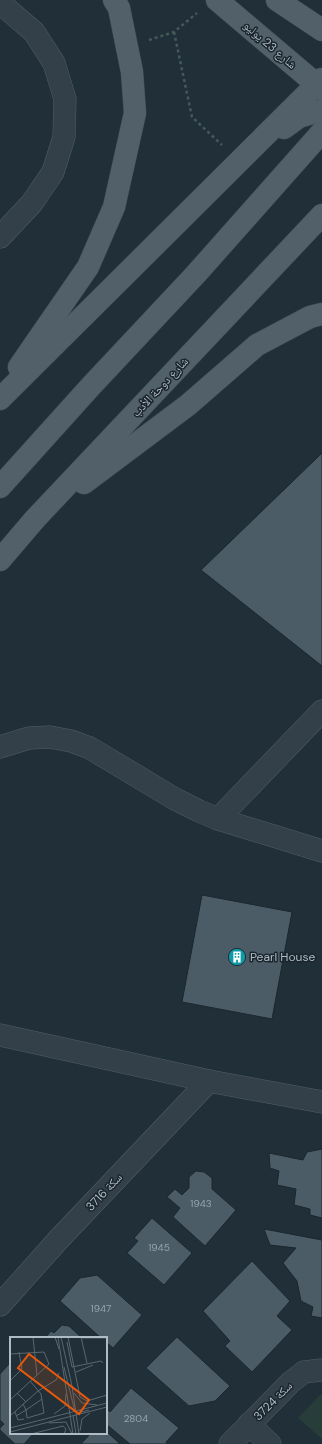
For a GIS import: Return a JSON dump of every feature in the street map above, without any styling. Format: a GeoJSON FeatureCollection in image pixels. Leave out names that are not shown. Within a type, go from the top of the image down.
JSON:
{"type":"FeatureCollection","features":[{"type":"Feature","properties":{"kind":"main road"},"geometry":{"type":"LineString","coordinates":[[0,393],[88,267],[114,207],[135,113],[132,72],[119,8],[114,0]]}},
{"type":"Feature","properties":{"kind":"main road"},"geometry":{"type":"LineString","coordinates":[[277,0],[322,30]]}},
{"type":"Feature","properties":{"kind":"main road","name":"شارع 23 يوليو"},"geometry":{"type":"LineString","coordinates":[[209,5],[320,84]]}},
{"type":"Feature","properties":{"kind":"main road"},"geometry":{"type":"LineString","coordinates":[[0,399],[249,152],[320,84]]}},
{"type":"Feature","properties":{"kind":"main road"},"geometry":{"type":"LineString","coordinates":[[249,152],[299,117],[322,110]]}},
{"type":"Feature","properties":{"kind":"main road"},"geometry":{"type":"LineString","coordinates":[[0,487],[91,386],[196,274],[322,132]]}},
{"type":"Feature","properties":{"kind":"main road","name":"شارع دوحة الأدب"},"geometry":{"type":"LineString","coordinates":[[0,560],[35,519],[322,215]]}},
{"type":"Feature","properties":{"kind":"main road"},"geometry":{"type":"LineString","coordinates":[[35,519],[188,405],[257,346],[310,317],[322,314]]}},
{"type":"Feature","properties":{"kind":"street"},"geometry":{"type":"LineString","coordinates":[[0,3],[34,32],[54,63],[65,99],[64,137],[53,172],[32,203],[0,237]]}},
{"type":"Feature","properties":{"kind":"street"},"geometry":{"type":"LineString","coordinates":[[218,819],[322,711]]}},
{"type":"Feature","properties":{"kind":"street"},"geometry":{"type":"LineString","coordinates":[[0,747],[29,738],[50,737],[71,741],[90,748],[175,799],[199,811],[218,819],[322,851]]}},
{"type":"Feature","properties":{"kind":"street"},"geometry":{"type":"LineString","coordinates":[[0,1035],[209,1081],[322,1102]]}},
{"type":"Feature","properties":{"kind":"street","name":"سكة 3716"},"geometry":{"type":"LineString","coordinates":[[0,1305],[59,1240],[209,1081]]}},
{"type":"Feature","properties":{"kind":"street","name":"سكة 3724"},"geometry":{"type":"LineString","coordinates":[[230,1444],[291,1382],[304,1372],[322,1370]]}},
{"type":"Feature","properties":{"kind":"street"},"geometry":{"type":"LineString","coordinates":[[249,1424],[270,1444]]}},
{"type":"Feature","properties":{"kind":"path"},"geometry":{"type":"LineString","coordinates":[[127,46],[174,32],[209,5]]}},
{"type":"Feature","properties":{"kind":"green space"},"geometry":{"type":"Polygon","coordinates":[[[320,1395],[322,1395],[322,1439],[298,1418],[320,1395]]]}},
{"type":"Feature","properties":{"kind":"building"},"geometry":{"type":"Polygon","coordinates":[[[322,453],[322,666],[201,570],[322,453]]]}},
{"type":"Feature","properties":{"kind":"building","name":"Pearl House"},"geometry":{"type":"Polygon","coordinates":[[[202,895],[292,912],[272,1019],[182,1002],[202,895]]]}},
{"type":"Feature","properties":{"kind":"building"},"geometry":{"type":"Polygon","coordinates":[[[322,1149],[322,1218],[310,1215],[310,1209],[294,1205],[296,1189],[277,1185],[279,1171],[270,1168],[269,1153],[303,1160],[307,1152],[322,1149]]]}},
{"type":"Feature","properties":{"kind":"building"},"geometry":{"type":"Polygon","coordinates":[[[196,1171],[204,1172],[212,1178],[212,1189],[236,1210],[205,1246],[173,1217],[180,1208],[167,1197],[175,1189],[182,1195],[189,1188],[189,1177],[196,1171]]]}},
{"type":"Feature","properties":{"kind":"building"},"geometry":{"type":"Polygon","coordinates":[[[152,1218],[192,1253],[164,1285],[127,1253],[138,1241],[134,1238],[152,1218]]]}},
{"type":"Feature","properties":{"kind":"building"},"geometry":{"type":"Polygon","coordinates":[[[264,1229],[322,1240],[322,1318],[311,1316],[313,1307],[301,1301],[297,1281],[283,1263],[296,1248],[270,1245],[264,1229]]]}},
{"type":"Feature","properties":{"kind":"building"},"geometry":{"type":"Polygon","coordinates":[[[252,1261],[290,1301],[277,1316],[292,1330],[252,1372],[225,1346],[230,1341],[203,1311],[252,1261]]]}},
{"type":"Feature","properties":{"kind":"building"},"geometry":{"type":"Polygon","coordinates":[[[97,1275],[142,1315],[113,1348],[107,1343],[107,1337],[100,1337],[60,1301],[80,1278],[97,1275]]]}},
{"type":"Feature","properties":{"kind":"building"},"geometry":{"type":"Polygon","coordinates":[[[62,1325],[69,1326],[81,1337],[46,1337],[51,1331],[54,1333],[62,1325]]]}},
{"type":"Feature","properties":{"kind":"building"},"geometry":{"type":"Polygon","coordinates":[[[177,1337],[230,1386],[215,1401],[189,1406],[146,1368],[177,1337]]]}},
{"type":"Feature","properties":{"kind":"building"},"geometry":{"type":"Polygon","coordinates":[[[9,1364],[10,1434],[33,1434],[24,1444],[15,1444],[0,1430],[4,1424],[0,1420],[0,1374],[9,1364]]]}},
{"type":"Feature","properties":{"kind":"building"},"geometry":{"type":"Polygon","coordinates":[[[131,1388],[179,1428],[166,1442],[167,1444],[130,1444],[107,1425],[107,1409],[110,1412],[131,1388]]]}},
{"type":"Feature","properties":{"kind":"building"},"geometry":{"type":"Polygon","coordinates":[[[107,1432],[120,1444],[81,1444],[90,1434],[107,1434],[107,1432]]]}},
{"type":"Feature","properties":{"kind":"place","name":"Pearl House"},"geometry":{"type":"Point","coordinates":[237,957]}}]}
